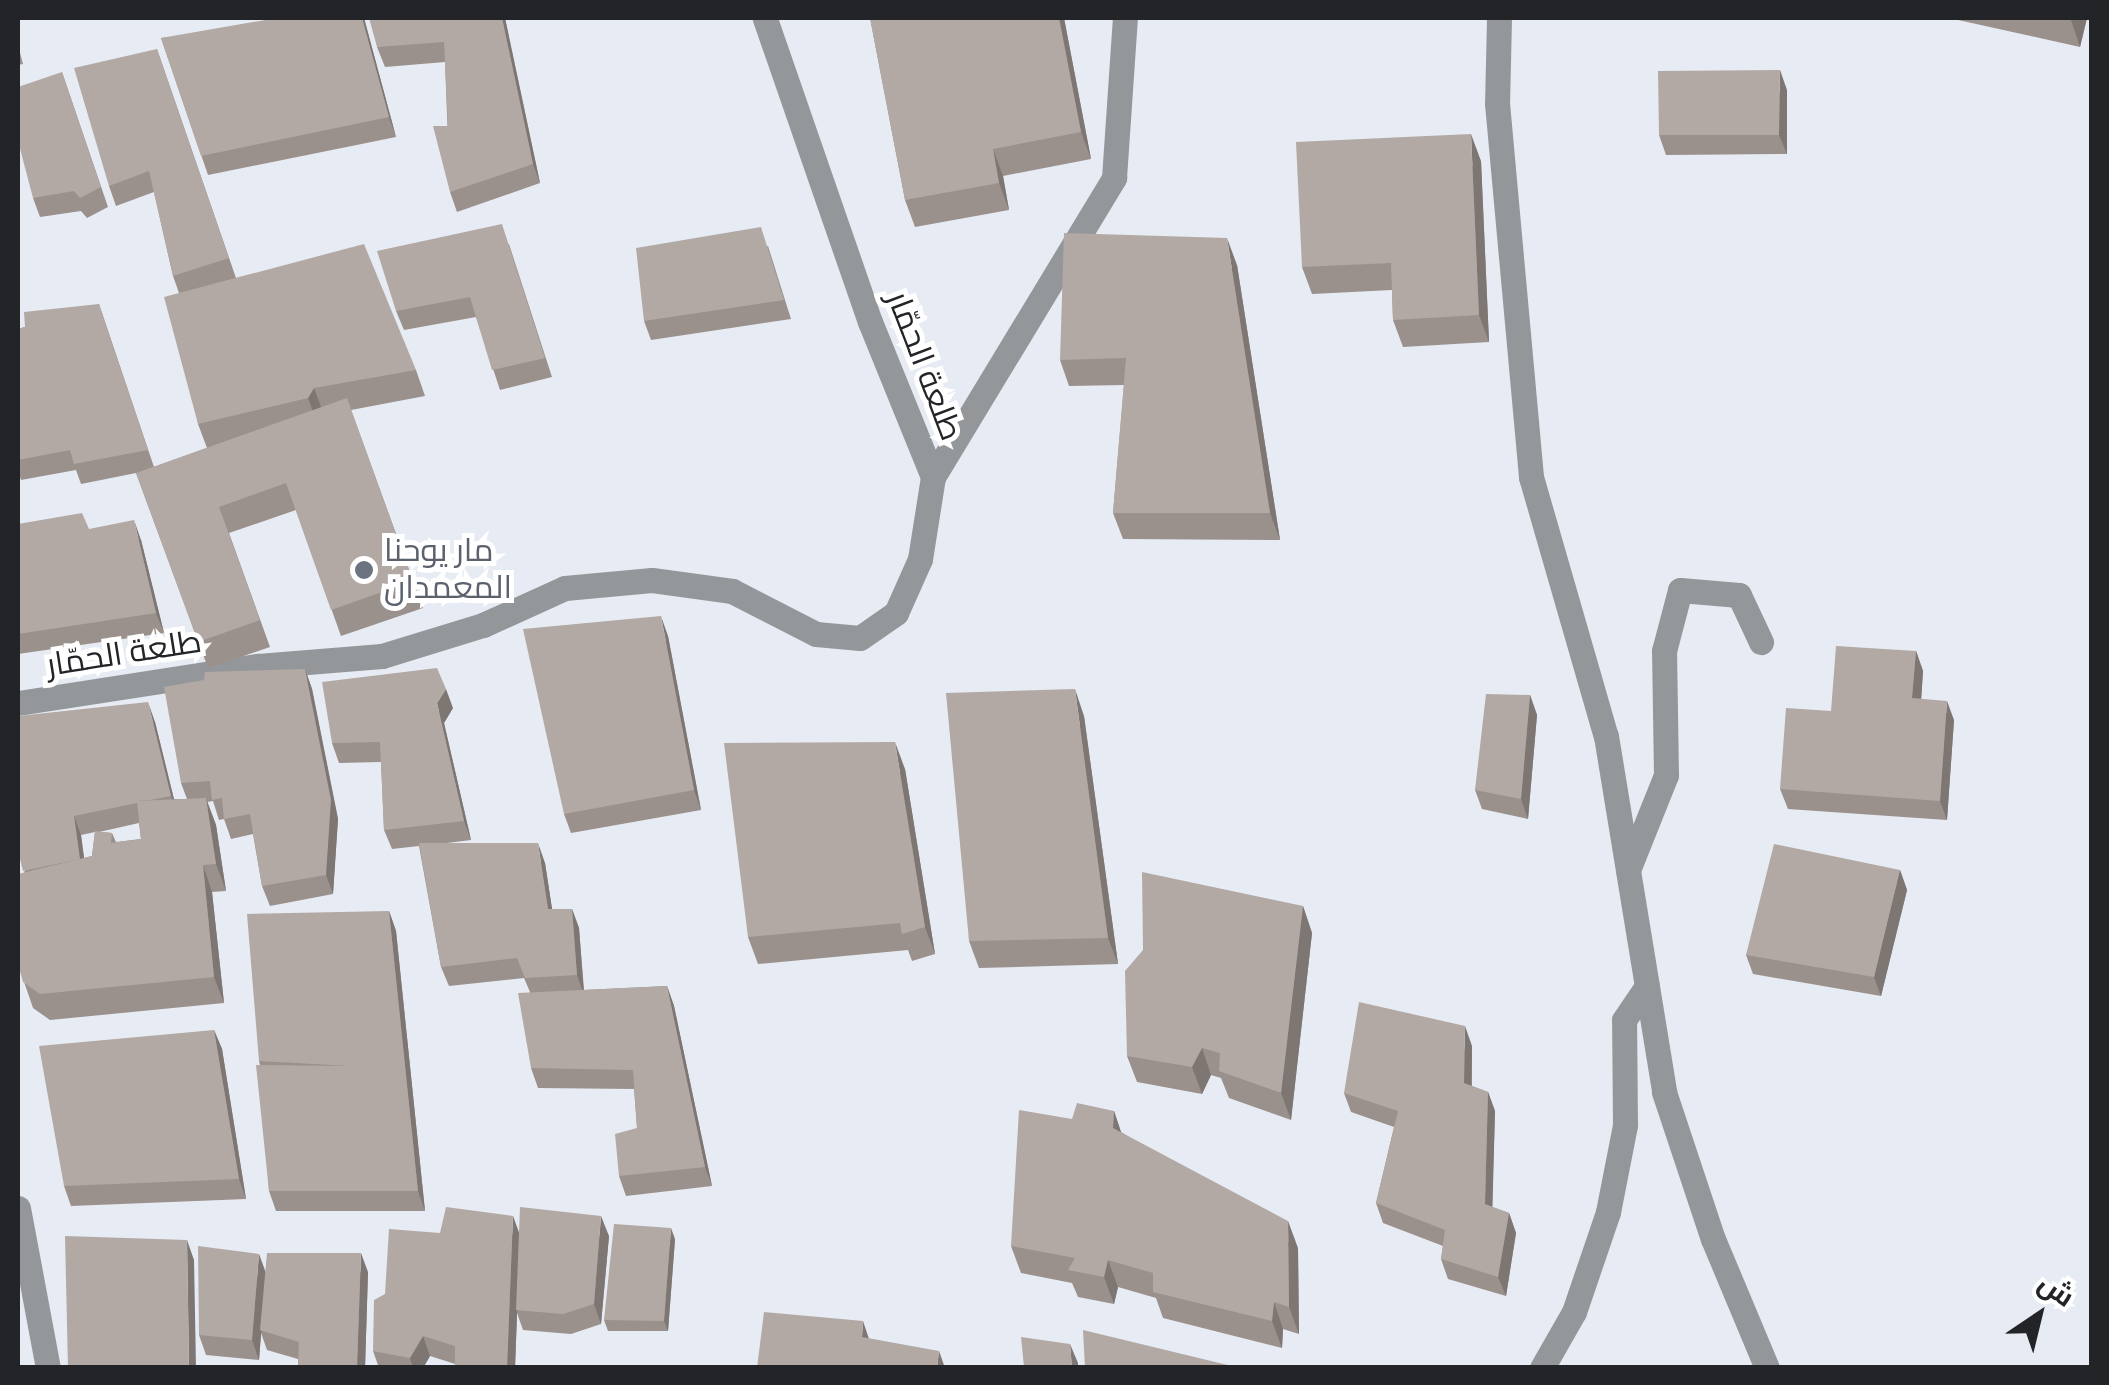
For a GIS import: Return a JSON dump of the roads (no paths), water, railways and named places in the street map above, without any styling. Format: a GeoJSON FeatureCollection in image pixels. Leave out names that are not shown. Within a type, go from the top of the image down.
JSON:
{"type":"FeatureCollection","features":[{"type":"Feature","properties":{"kind":"street","name":"طلعة الحمّار"},"geometry":{"type":"LineString","coordinates":[[18,703],[258,666],[382,656],[483,625],[565,588],[652,580],[732,591],[816,634],[860,638],[896,614],[920,559],[932,477],[870,322],[765,18]]}},
{"type":"Feature","properties":{"kind":"street"},"geometry":{"type":"LineString","coordinates":[[932,477],[1114,178],[1126,18]]}},
{"type":"Feature","properties":{"kind":"street"},"geometry":{"type":"LineString","coordinates":[[1499,18],[1497,103],[1531,477],[1606,736],[1664,1092],[1713,1239],[1767,1368]]}},
{"type":"Feature","properties":{"kind":"street"},"geometry":{"type":"LineString","coordinates":[[1628,870],[1666,775],[1664,651],[1680,590],[1739,595],[1761,642]]}},
{"type":"Feature","properties":{"kind":"street"},"geometry":{"type":"LineString","coordinates":[[1542,1368],[1574,1312],[1608,1212],[1625,1126],[1624,1020],[1647,986]]}},
{"type":"Feature","properties":{"kind":"street"},"geometry":{"type":"LineString","coordinates":[[18,1208],[48,1368]]}},
{"type":"Feature","properties":{"kind":"place","name":"مار يوحنا المعمدان"},"geometry":{"type":"Point","coordinates":[364,570]}}]}
